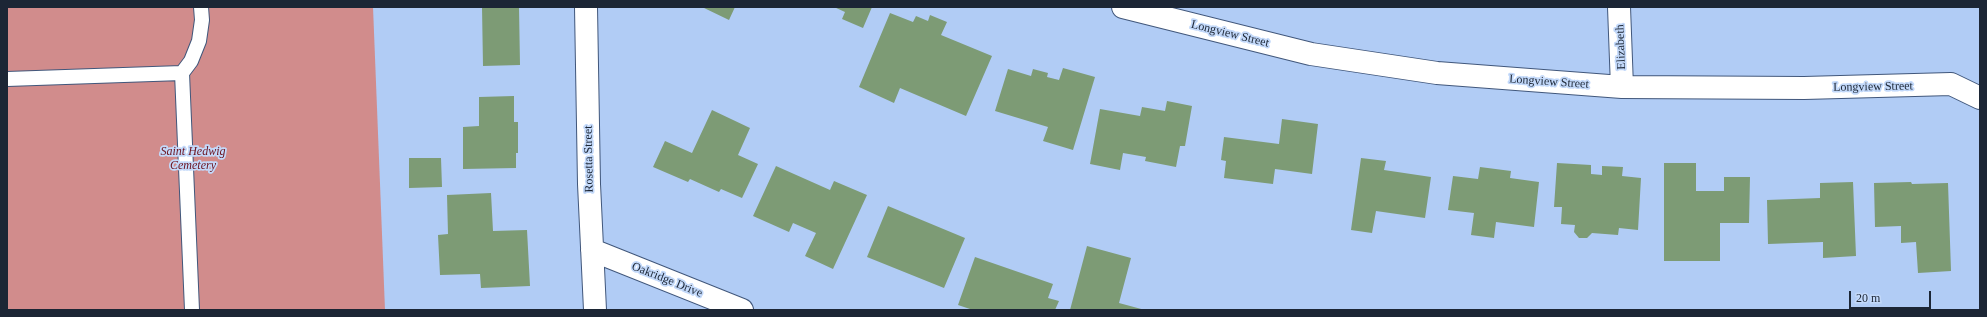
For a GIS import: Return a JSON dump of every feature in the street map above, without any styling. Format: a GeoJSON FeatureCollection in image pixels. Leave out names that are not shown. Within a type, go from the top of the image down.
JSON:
{"type":"FeatureCollection","features":[{"type":"Feature","properties":{"kind":"street","name":"Rosetta Street"},"geometry":{"type":"LineString","coordinates":[[586,7],[589,184],[595,310]]}},
{"type":"Feature","properties":{"kind":"street","name":"Longview Street"},"geometry":{"type":"LineString","coordinates":[[1123,7],[1318,55],[1437,73],[1622,88],[1804,88],[1951,84],[1980,98]]}},
{"type":"Feature","properties":{"kind":"street","name":"Elizabeth"},"geometry":{"type":"LineString","coordinates":[[1619,7],[1622,88]]}},
{"type":"Feature","properties":{"kind":"street","name":"Oakridge Drive"},"geometry":{"type":"LineString","coordinates":[[592,250],[742,310]]}},
{"type":"Feature","properties":{"kind":"lane"},"geometry":{"type":"LineString","coordinates":[[192,310],[182,73],[191,61],[199,40],[202,20],[201,7]]}},
{"type":"Feature","properties":{"kind":"lane"},"geometry":{"type":"LineString","coordinates":[[7,79],[182,73]]}},
{"type":"Feature","properties":{"kind":"green space","name":"Saint Hedwig Cemetery"},"geometry":{"type":"Polygon","coordinates":[[[7,7],[373,7],[385,310],[7,310],[7,7]]]}},
{"type":"Feature","properties":{"kind":"building"},"geometry":{"type":"Polygon","coordinates":[[[482,7],[519,7],[520,65],[483,66],[482,7]]]}},
{"type":"Feature","properties":{"kind":"building"},"geometry":{"type":"Polygon","coordinates":[[[702,7],[735,7],[729,20],[702,7]]]}},
{"type":"Feature","properties":{"kind":"building"},"geometry":{"type":"Polygon","coordinates":[[[834,7],[872,7],[863,28],[842,19],[845,12],[834,7]]]}},
{"type":"Feature","properties":{"kind":"building"},"geometry":{"type":"Polygon","coordinates":[[[890,13],[913,22],[916,16],[928,21],[930,15],[947,22],[941,35],[992,56],[966,116],[900,88],[894,103],[859,87],[890,13]]]}},
{"type":"Feature","properties":{"kind":"building"},"geometry":{"type":"Polygon","coordinates":[[[1063,68],[1095,77],[1073,150],[1043,141],[1048,127],[995,111],[1008,69],[1031,76],[1033,69],[1048,73],[1047,77],[1059,80],[1063,68]]]}},
{"type":"Feature","properties":{"kind":"building"},"geometry":{"type":"Polygon","coordinates":[[[514,96],[514,122],[518,122],[518,153],[516,153],[516,168],[463,169],[463,127],[479,126],[479,97],[514,96]]]}},
{"type":"Feature","properties":{"kind":"building"},"geometry":{"type":"Polygon","coordinates":[[[1167,101],[1192,106],[1185,146],[1180,146],[1176,167],[1145,161],[1146,157],[1123,153],[1120,170],[1090,164],[1100,109],[1140,116],[1142,107],[1165,111],[1167,101]]]}},
{"type":"Feature","properties":{"kind":"building"},"geometry":{"type":"Polygon","coordinates":[[[712,110],[750,128],[738,155],[758,164],[742,198],[721,189],[719,192],[690,179],[688,182],[653,167],[665,141],[692,153],[712,110]]]}},
{"type":"Feature","properties":{"kind":"building"},"geometry":{"type":"Polygon","coordinates":[[[1282,119],[1318,124],[1312,174],[1275,169],[1273,184],[1224,178],[1226,161],[1221,160],[1224,137],[1279,144],[1282,119]]]}},
{"type":"Feature","properties":{"kind":"building"},"geometry":{"type":"Polygon","coordinates":[[[409,158],[441,158],[442,187],[409,188],[409,158]]]}},
{"type":"Feature","properties":{"kind":"building"},"geometry":{"type":"Polygon","coordinates":[[[1361,158],[1386,161],[1384,170],[1431,177],[1425,218],[1376,211],[1372,233],[1351,230],[1361,158]]]}},
{"type":"Feature","properties":{"kind":"building"},"geometry":{"type":"Polygon","coordinates":[[[1557,163],[1591,165],[1591,174],[1602,175],[1602,166],[1623,167],[1622,176],[1641,178],[1638,230],[1619,228],[1618,235],[1592,233],[1587,238],[1579,238],[1574,232],[1575,225],[1561,224],[1562,207],[1554,207],[1557,163]]]}},
{"type":"Feature","properties":{"kind":"building"},"geometry":{"type":"Polygon","coordinates":[[[1664,163],[1696,163],[1696,191],[1724,191],[1724,177],[1750,177],[1749,223],[1720,223],[1720,261],[1664,261],[1664,163]]]}},
{"type":"Feature","properties":{"kind":"building"},"geometry":{"type":"Polygon","coordinates":[[[776,166],[830,190],[834,181],[867,195],[833,269],[805,256],[816,233],[793,223],[789,232],[753,216],[776,166]]]}},
{"type":"Feature","properties":{"kind":"building"},"geometry":{"type":"Polygon","coordinates":[[[1480,167],[1511,171],[1510,178],[1539,182],[1534,227],[1496,222],[1494,238],[1471,235],[1474,213],[1448,210],[1453,176],[1478,179],[1480,167]]]}},
{"type":"Feature","properties":{"kind":"building"},"geometry":{"type":"Polygon","coordinates":[[[1853,182],[1856,256],[1823,258],[1823,242],[1768,244],[1767,200],[1820,198],[1820,183],[1853,182]]]}},
{"type":"Feature","properties":{"kind":"building"},"geometry":{"type":"Polygon","coordinates":[[[1911,182],[1912,184],[1948,183],[1951,271],[1918,273],[1916,242],[1901,243],[1901,226],[1875,227],[1874,183],[1911,182]]]}},
{"type":"Feature","properties":{"kind":"building"},"geometry":{"type":"Polygon","coordinates":[[[491,193],[493,231],[527,230],[530,286],[481,288],[480,274],[440,275],[438,235],[448,234],[447,195],[491,193]]]}},
{"type":"Feature","properties":{"kind":"building"},"geometry":{"type":"Polygon","coordinates":[[[888,206],[965,238],[944,288],[867,257],[888,206]]]}},
{"type":"Feature","properties":{"kind":"building"},"geometry":{"type":"Polygon","coordinates":[[[1087,246],[1131,258],[1119,303],[1145,310],[1070,310],[1087,246]]]}},
{"type":"Feature","properties":{"kind":"building"},"geometry":{"type":"Polygon","coordinates":[[[975,257],[1053,284],[1048,298],[1059,301],[1055,310],[973,310],[958,305],[975,257]]]}}]}
